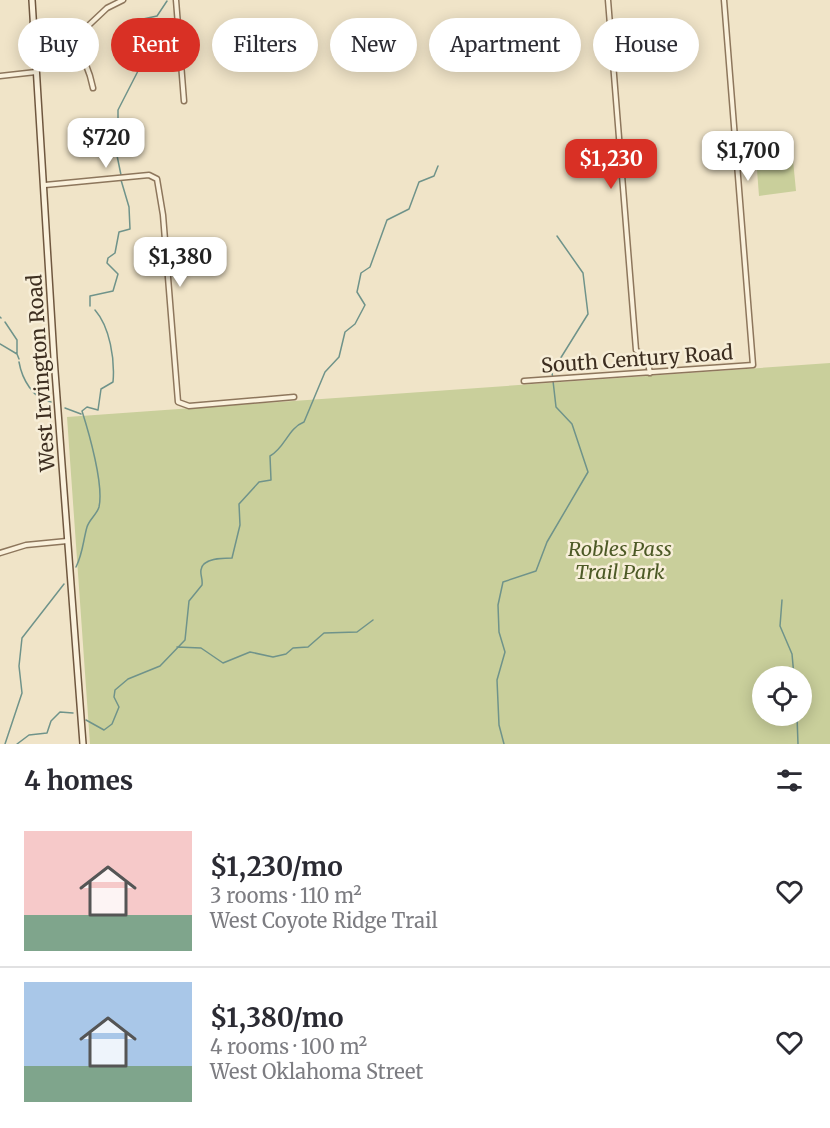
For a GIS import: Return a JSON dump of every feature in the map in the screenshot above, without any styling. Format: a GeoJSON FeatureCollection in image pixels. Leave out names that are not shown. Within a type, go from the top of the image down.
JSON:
{"type":"FeatureCollection","features":[{"type":"Feature","properties":{"kind":"main road","name":"West Irvington Road"},"geometry":{"type":"LineString","coordinates":[[32,0],[33,18]]}},
{"type":"Feature","properties":{"kind":"main road","name":"West Irvington Road"},"geometry":{"type":"LineString","coordinates":[[36,72],[45,185],[54,358],[83,744]]}},
{"type":"Feature","properties":{"kind":"street"},"geometry":{"type":"LineString","coordinates":[[97,18],[107,8],[123,0]]}},
{"type":"Feature","properties":{"kind":"street"},"geometry":{"type":"LineString","coordinates":[[176,0],[184,101]]}},
{"type":"Feature","properties":{"kind":"street"},"geometry":{"type":"LineString","coordinates":[[608,0],[636,350],[647,358],[650,373]]}},
{"type":"Feature","properties":{"kind":"street","name":"South Century Road"},"geometry":{"type":"LineString","coordinates":[[524,381],[753,365],[724,0]]}},
{"type":"Feature","properties":{"kind":"street"},"geometry":{"type":"LineString","coordinates":[[0,76],[36,72]]}},
{"type":"Feature","properties":{"kind":"street"},"geometry":{"type":"LineString","coordinates":[[89,72],[93,88]]}},
{"type":"Feature","properties":{"kind":"street"},"geometry":{"type":"LineString","coordinates":[[45,185],[149,175],[158,179],[163,214],[178,402],[189,406],[294,397]]}},
{"type":"Feature","properties":{"kind":"street"},"geometry":{"type":"LineString","coordinates":[[1,551],[26,545],[67,541]]}},
{"type":"Feature","properties":{"kind":"green space"},"geometry":{"type":"Polygon","coordinates":[[[793,160],[796,191],[759,196],[757,170],[760,163],[793,160]]]}},
{"type":"Feature","properties":{"kind":"green space","name":"Robles Pass Trail Park"},"geometry":{"type":"Polygon","coordinates":[[[830,363],[830,744],[90,744],[67,417],[830,363]]]}},
{"type":"Feature","properties":{"kind":"waterway"},"geometry":{"type":"LineString","coordinates":[[121,175],[113,136],[118,129],[118,110],[138,71],[130,51],[138,45],[143,19],[157,16],[167,1]]}},
{"type":"Feature","properties":{"kind":"waterway"},"geometry":{"type":"LineString","coordinates":[[86,720],[104,730],[112,724],[119,707],[114,697],[115,690],[128,679],[160,666],[185,640],[189,601],[202,585],[202,566],[209,561],[232,558],[240,525],[239,504],[259,482],[271,480],[270,456],[294,429],[304,422],[325,372],[339,357],[345,332],[355,324],[365,305],[357,292],[361,273],[370,267],[387,220],[409,209],[419,182],[434,176],[438,166]]}},
{"type":"Feature","properties":{"kind":"waterway"},"geometry":{"type":"LineString","coordinates":[[90,306],[90,296],[113,291],[118,274],[107,263],[108,258],[115,253],[119,232],[130,229],[129,207],[121,180]]}},
{"type":"Feature","properties":{"kind":"waterway"},"geometry":{"type":"LineString","coordinates":[[504,744],[499,725],[497,680],[505,652],[499,632],[498,605],[503,582],[536,571],[547,542],[588,472],[572,424],[556,407],[552,372],[588,314],[583,273],[557,236]]}},
{"type":"Feature","properties":{"kind":"waterway"},"geometry":{"type":"LineString","coordinates":[[76,567],[82,552],[87,527],[98,510],[100,497],[95,459],[82,411],[87,407],[98,410],[101,389],[113,382],[113,364],[108,334],[95,310]]}},
{"type":"Feature","properties":{"kind":"waterway"},"geometry":{"type":"LineString","coordinates":[[5,322],[17,340],[17,354]]}},
{"type":"Feature","properties":{"kind":"waterway"},"geometry":{"type":"LineString","coordinates":[[0,344],[17,354],[19,359]]}},
{"type":"Feature","properties":{"kind":"waterway"},"geometry":{"type":"LineString","coordinates":[[19,362],[29,387],[39,397],[51,402]]}},
{"type":"Feature","properties":{"kind":"waterway"},"geometry":{"type":"LineString","coordinates":[[65,408],[81,414]]}},
{"type":"Feature","properties":{"kind":"waterway"},"geometry":{"type":"LineString","coordinates":[[5,744],[22,693],[19,666],[22,638],[64,584]]}},
{"type":"Feature","properties":{"kind":"waterway"},"geometry":{"type":"LineString","coordinates":[[782,600],[780,626],[792,654],[793,666]]}},
{"type":"Feature","properties":{"kind":"waterway"},"geometry":{"type":"LineString","coordinates":[[177,647],[201,648],[223,663],[250,652],[273,657],[286,654],[293,648],[308,647],[324,633],[357,632],[373,620]]}},
{"type":"Feature","properties":{"kind":"waterway"},"geometry":{"type":"LineString","coordinates":[[17,744],[29,735],[47,733],[51,721],[60,712],[73,713]]}},
{"type":"Feature","properties":{"kind":"waterway"},"geometry":{"type":"LineString","coordinates":[[797,726],[798,744]]}}]}
